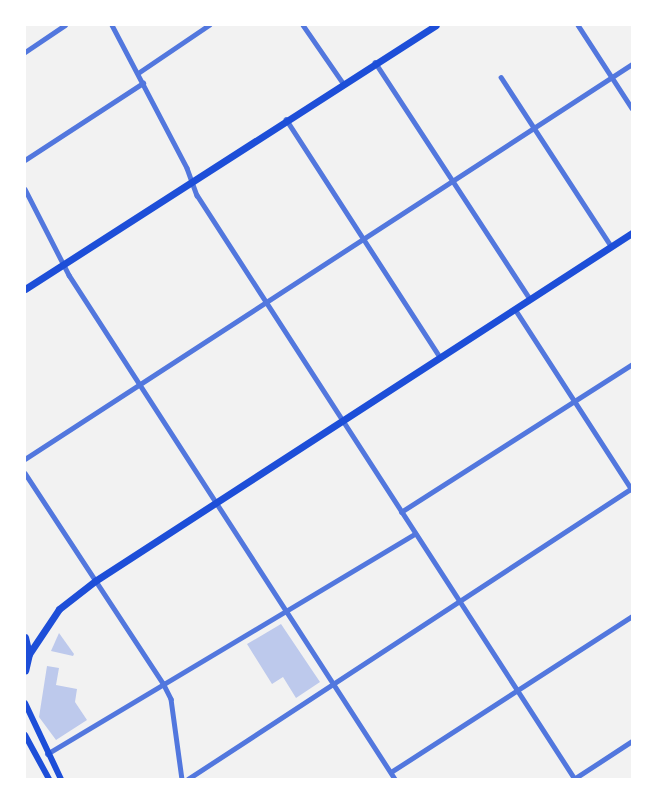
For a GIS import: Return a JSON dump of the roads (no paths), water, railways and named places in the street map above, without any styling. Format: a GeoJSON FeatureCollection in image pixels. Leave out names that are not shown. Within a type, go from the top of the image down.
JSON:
{"type":"FeatureCollection","features":[{"type":"Feature","properties":{"kind":"main road"},"geometry":{"type":"LineString","coordinates":[[25,289],[342,83],[436,25]]}},
{"type":"Feature","properties":{"kind":"main road"},"geometry":{"type":"LineString","coordinates":[[25,671],[29,654],[59,609],[95,581],[217,504],[632,233]]}},
{"type":"Feature","properties":{"kind":"main road"},"geometry":{"type":"LineString","coordinates":[[25,637],[29,654]]}},
{"type":"Feature","properties":{"kind":"main road"},"geometry":{"type":"LineString","coordinates":[[25,703],[47,754],[61,779]]}},
{"type":"Feature","properties":{"kind":"main road"},"geometry":{"type":"LineString","coordinates":[[25,734],[46,778]]}},
{"type":"Feature","properties":{"kind":"street"},"geometry":{"type":"LineString","coordinates":[[25,52],[65,25]]}},
{"type":"Feature","properties":{"kind":"street"},"geometry":{"type":"LineString","coordinates":[[112,25],[192,181],[265,303],[574,779],[632,741]]}},
{"type":"Feature","properties":{"kind":"street"},"geometry":{"type":"LineString","coordinates":[[138,73],[209,25]]}},
{"type":"Feature","properties":{"kind":"street"},"geometry":{"type":"LineString","coordinates":[[303,25],[342,83]]}},
{"type":"Feature","properties":{"kind":"street"},"geometry":{"type":"LineString","coordinates":[[578,25],[632,108]]}},
{"type":"Feature","properties":{"kind":"street"},"geometry":{"type":"LineString","coordinates":[[375,62],[530,299]]}},
{"type":"Feature","properties":{"kind":"street"},"geometry":{"type":"LineString","coordinates":[[25,459],[632,64]]}},
{"type":"Feature","properties":{"kind":"street"},"geometry":{"type":"LineString","coordinates":[[501,77],[533,129],[611,246]]}},
{"type":"Feature","properties":{"kind":"street"},"geometry":{"type":"LineString","coordinates":[[25,160],[143,83]]}},
{"type":"Feature","properties":{"kind":"street"},"geometry":{"type":"LineString","coordinates":[[286,119],[440,357]]}},
{"type":"Feature","properties":{"kind":"street"},"geometry":{"type":"LineString","coordinates":[[25,189],[63,264],[395,779]]}},
{"type":"Feature","properties":{"kind":"street"},"geometry":{"type":"LineString","coordinates":[[188,779],[457,600],[632,489],[573,401],[515,309]]}},
{"type":"Feature","properties":{"kind":"street"},"geometry":{"type":"LineString","coordinates":[[401,512],[632,364]]}},
{"type":"Feature","properties":{"kind":"street"},"geometry":{"type":"LineString","coordinates":[[25,473],[172,699],[182,779]]}},
{"type":"Feature","properties":{"kind":"street"},"geometry":{"type":"LineString","coordinates":[[47,754],[415,534]]}},
{"type":"Feature","properties":{"kind":"street"},"geometry":{"type":"LineString","coordinates":[[391,772],[632,616]]}}]}
